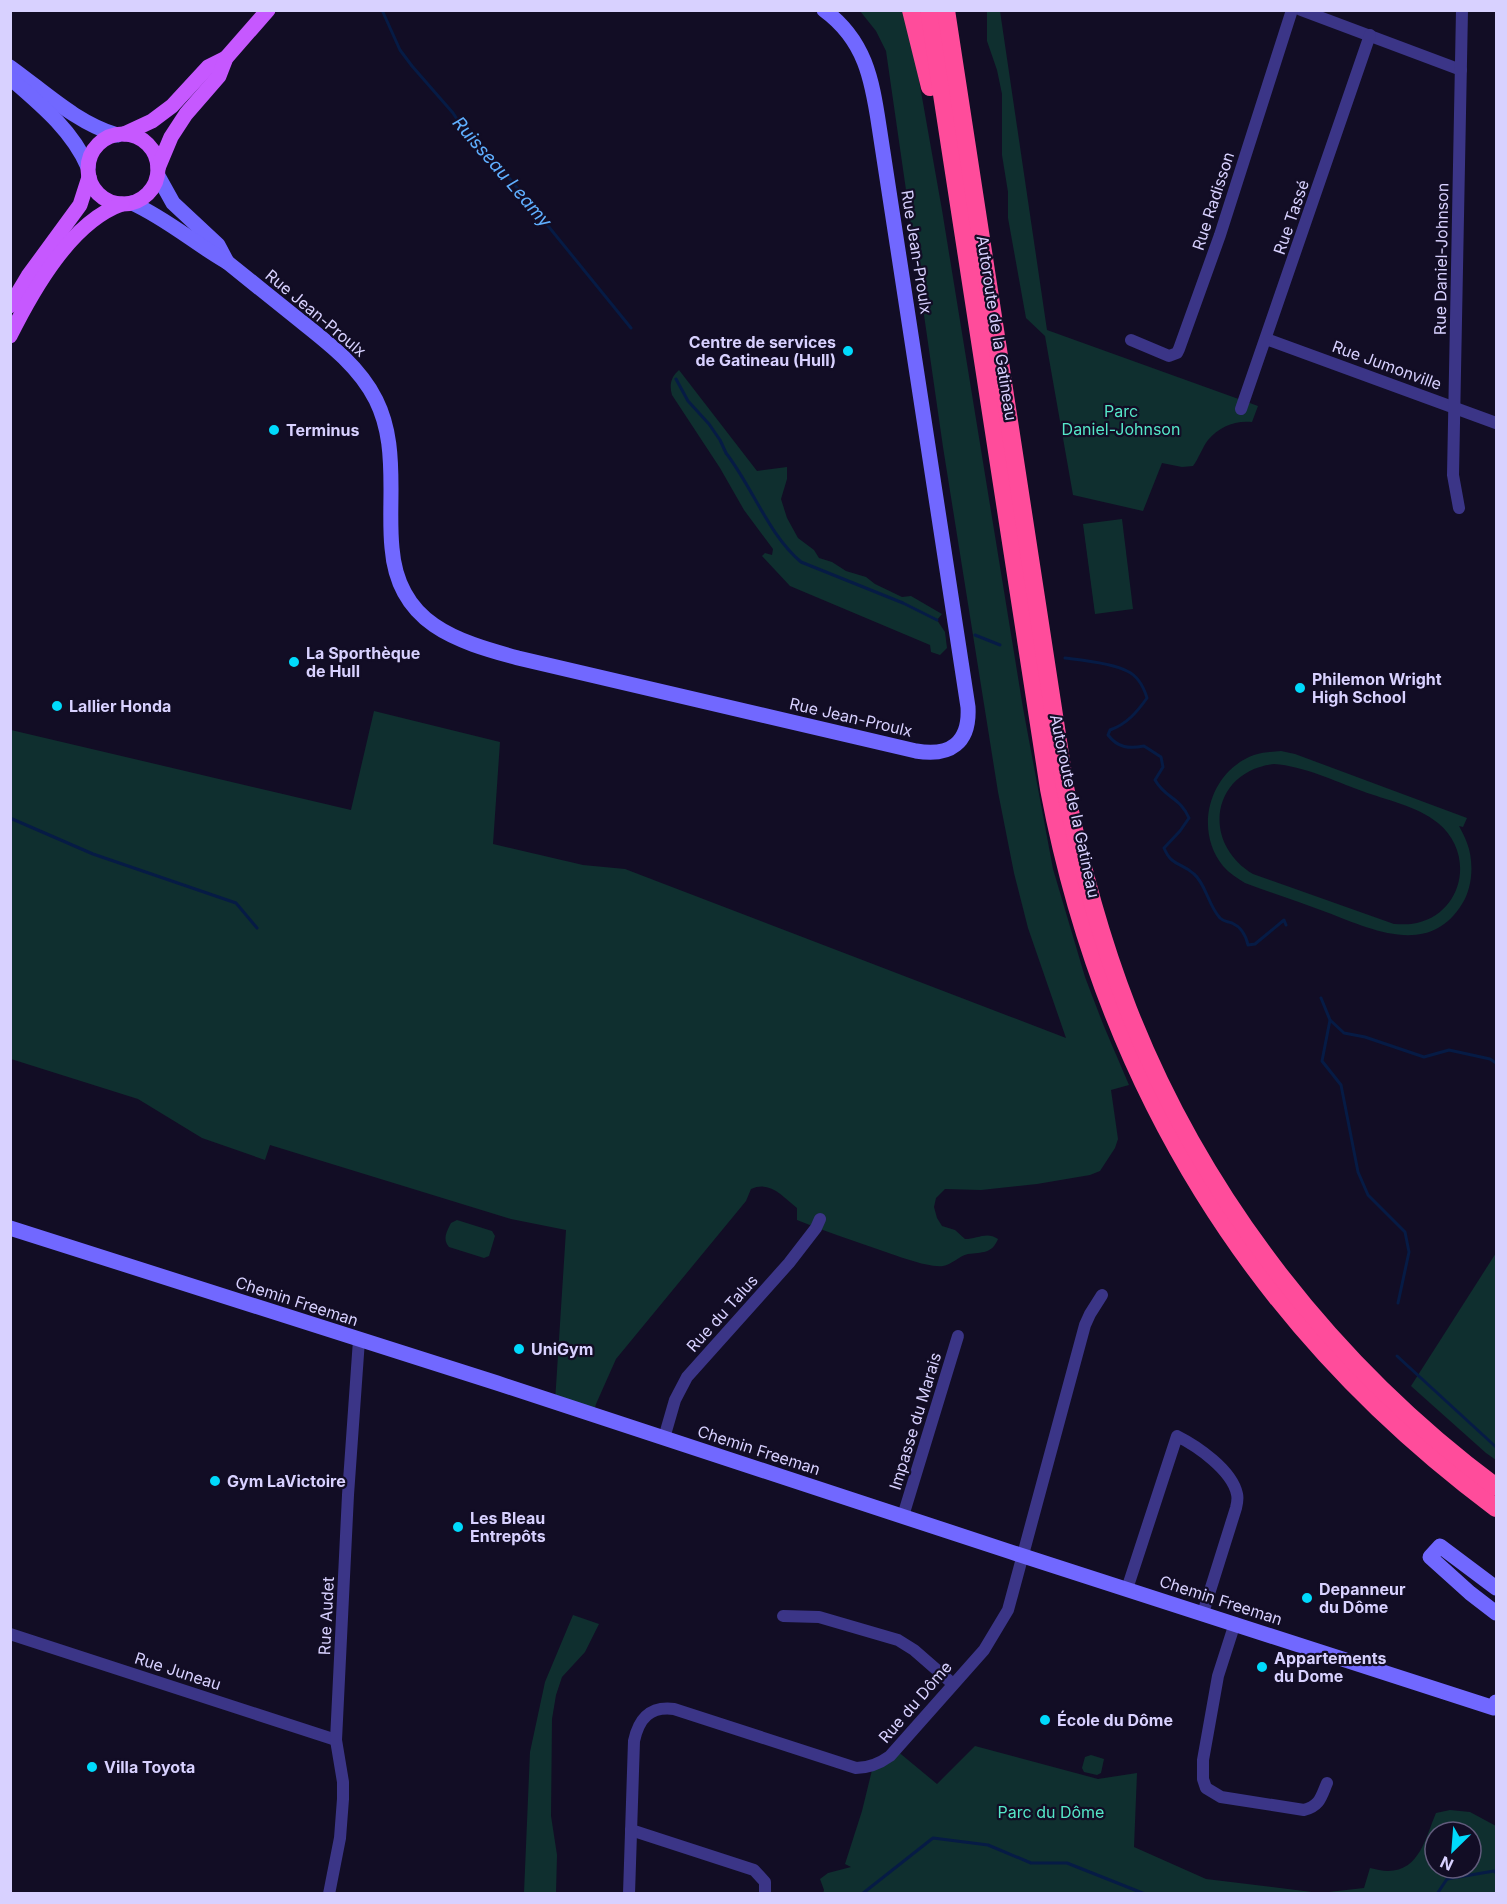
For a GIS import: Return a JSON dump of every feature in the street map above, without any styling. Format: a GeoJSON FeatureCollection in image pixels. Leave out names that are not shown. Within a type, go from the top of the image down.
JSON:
{"type":"FeatureCollection","features":[{"type":"Feature","properties":{"kind":"highway"},"geometry":{"type":"LineString","coordinates":[[911,10],[955,179]]}},
{"type":"Feature","properties":{"kind":"highway","name":"Autoroute de la Gatineau"},"geometry":{"type":"LineString","coordinates":[[929,10],[1052,806],[1076,907],[1121,1036],[1155,1108],[1196,1183],[1240,1249],[1280,1301],[1327,1356],[1387,1417],[1440,1464],[1497,1508]]}},
{"type":"Feature","properties":{"kind":"highway","name":"Autoroute de la Gatineau"},"geometry":{"type":"LineString","coordinates":[[946,10],[1064,778],[1091,900],[1123,996],[1148,1056],[1191,1140],[1232,1208],[1274,1266],[1323,1328],[1383,1391],[1437,1440],[1497,1487]]}},
{"type":"Feature","properties":{"kind":"highway"},"geometry":{"type":"LineString","coordinates":[[956,80],[958,10]]}},
{"type":"Feature","properties":{"kind":"main road"},"geometry":{"type":"LineString","coordinates":[[10,336],[47,273],[72,241],[102,213],[146,196],[155,183],[174,133],[186,114],[219,76],[226,58],[268,10]]}},
{"type":"Feature","properties":{"kind":"main road"},"geometry":{"type":"LineString","coordinates":[[10,306],[28,276],[80,205],[89,172],[90,158],[100,143],[159,116],[172,106],[208,67],[226,58]]}},
{"type":"Feature","properties":{"kind":"main road"},"geometry":{"type":"LineString","coordinates":[[120,135],[134,136],[144,141],[156,157],[158,172]]}},
{"type":"Feature","properties":{"kind":"main road"},"geometry":{"type":"LineString","coordinates":[[89,172],[93,188],[101,196],[111,202],[127,204]]}},
{"type":"Feature","properties":{"kind":"street","name":"Rue Jean-Proulx"},"geometry":{"type":"LineString","coordinates":[[127,204],[172,225],[227,262],[358,372],[375,397],[384,419],[389,442],[392,549],[402,588],[424,618],[442,631],[471,645],[518,658],[858,737],[927,753],[950,749],[965,733],[968,707],[874,95],[869,74],[858,47],[844,29],[824,10]]}},
{"type":"Feature","properties":{"kind":"street","name":"Rue Radisson"},"geometry":{"type":"LineString","coordinates":[[1131,340],[1169,356],[1177,353],[1179,349],[1220,235],[1292,10]]}},
{"type":"Feature","properties":{"kind":"street"},"geometry":{"type":"LineString","coordinates":[[1301,10],[1461,70]]}},
{"type":"Feature","properties":{"kind":"street","name":"Rue Daniel-Johnson"},"geometry":{"type":"LineString","coordinates":[[1459,508],[1453,475],[1462,10]]}},
{"type":"Feature","properties":{"kind":"street","name":"Rue Tassé"},"geometry":{"type":"LineString","coordinates":[[1241,409],[1370,36]]}},
{"type":"Feature","properties":{"kind":"street"},"geometry":{"type":"LineString","coordinates":[[10,67],[80,119],[92,126],[120,135]]}},
{"type":"Feature","properties":{"kind":"street"},"geometry":{"type":"LineString","coordinates":[[10,78],[56,119],[82,154],[89,172]]}},
{"type":"Feature","properties":{"kind":"street","name":"Rue Jean-Proulx"},"geometry":{"type":"LineString","coordinates":[[158,172],[173,203],[218,245],[227,262]]}},
{"type":"Feature","properties":{"kind":"street","name":"Rue Jumonville"},"geometry":{"type":"LineString","coordinates":[[1266,339],[1497,423]]}},
{"type":"Feature","properties":{"kind":"street","name":"Rue du Talus"},"geometry":{"type":"LineString","coordinates":[[664,1438],[675,1400],[687,1377],[789,1263],[812,1234],[820,1219]]}},
{"type":"Feature","properties":{"kind":"street","name":"Chemin Freeman"},"geometry":{"type":"LineString","coordinates":[[10,1228],[664,1438],[1127,1590],[1496,1706]]}},
{"type":"Feature","properties":{"kind":"street","name":"Rue du Dôme"},"geometry":{"type":"LineString","coordinates":[[629,1893],[636,1733],[648,1713],[656,1709],[674,1709],[856,1768],[865,1768],[890,1756],[984,1650],[1008,1610],[1085,1325],[1102,1295]]}},
{"type":"Feature","properties":{"kind":"street","name":"Impasse du Marais"},"geometry":{"type":"LineString","coordinates":[[903,1516],[958,1336]]}},
{"type":"Feature","properties":{"kind":"street","name":"Rue Audet"},"geometry":{"type":"LineString","coordinates":[[329,1893],[343,1799],[343,1782],[336,1740],[348,1495],[359,1340]]}},
{"type":"Feature","properties":{"kind":"street"},"geometry":{"type":"LineString","coordinates":[[1127,1590],[1177,1436],[1201,1449],[1228,1476],[1237,1495],[1236,1508],[1203,1613]]}},
{"type":"Feature","properties":{"kind":"street"},"geometry":{"type":"LineString","coordinates":[[1497,1588],[1440,1546],[1430,1557],[1470,1593],[1497,1613]]}},
{"type":"Feature","properties":{"kind":"street"},"geometry":{"type":"LineString","coordinates":[[783,1616],[819,1617],[898,1640],[914,1650],[953,1684]]}},
{"type":"Feature","properties":{"kind":"street"},"geometry":{"type":"LineString","coordinates":[[1235,1623],[1218,1676],[1203,1760],[1203,1779],[1206,1788],[1221,1797],[1304,1810],[1314,1808],[1327,1783]]}},
{"type":"Feature","properties":{"kind":"street","name":"Rue Juneau"},"geometry":{"type":"LineString","coordinates":[[10,1634],[336,1740]]}},
{"type":"Feature","properties":{"kind":"street"},"geometry":{"type":"LineString","coordinates":[[631,1830],[754,1870],[765,1882],[765,1893]]}},
{"type":"Feature","properties":{"kind":"green space"},"geometry":{"type":"Polygon","coordinates":[[[860,11],[903,11],[917,69],[942,210],[1023,708],[1053,869],[1085,977],[1129,1085],[1111,1090],[1118,1139],[1100,1171],[1090,1175],[1037,1184],[981,1190],[945,1189],[936,1198],[934,1207],[942,1226],[955,1230],[965,1239],[986,1235],[998,1239],[990,1250],[965,1255],[943,1266],[912,1261],[797,1220],[797,1208],[776,1191],[764,1187],[751,1189],[746,1201],[616,1359],[593,1415],[555,1402],[566,1230],[511,1219],[270,1145],[265,1160],[202,1138],[138,1099],[11,1059],[11,730],[351,810],[374,711],[500,742],[493,844],[583,865],[625,869],[1066,1038],[1028,928],[1014,873],[998,792],[943,447],[886,51],[876,31],[860,11]]]}},
{"type":"Feature","properties":{"kind":"green space","name":"Parc Daniel-Johnson"},"geometry":{"type":"Polygon","coordinates":[[[987,11],[1000,11],[1047,330],[1258,406],[1252,422],[1234,423],[1212,435],[1193,466],[1182,467],[1162,463],[1143,511],[1073,495],[1045,336],[1026,318],[1008,218],[1008,192],[1002,155],[1002,94],[987,41],[987,11]]]}},
{"type":"Feature","properties":{"kind":"green space"},"geometry":{"type":"Polygon","coordinates":[[[679,370],[757,471],[787,467],[787,479],[781,499],[787,518],[798,538],[814,550],[819,558],[832,562],[846,571],[866,577],[902,597],[911,596],[942,614],[937,620],[945,632],[947,648],[940,655],[931,652],[930,645],[790,586],[762,556],[765,553],[772,555],[773,549],[744,510],[720,468],[672,395],[671,381],[679,370]]]}},
{"type":"Feature","properties":{"kind":"green space"},"geometry":{"type":"Polygon","coordinates":[[[1122,519],[1133,609],[1095,614],[1083,524],[1122,519]]]}},
{"type":"Feature","properties":{"kind":"green space"},"geometry":{"type":"Polygon","coordinates":[[[1281,751],[1295,754],[1467,818],[1463,827],[1459,826],[1469,850],[1470,882],[1466,897],[1449,921],[1433,930],[1416,935],[1398,935],[1380,931],[1245,883],[1225,869],[1214,851],[1209,835],[1208,819],[1217,787],[1226,774],[1239,763],[1254,755],[1281,751]],[[1274,764],[1253,769],[1237,780],[1226,793],[1220,810],[1220,827],[1225,844],[1236,860],[1253,874],[1394,924],[1417,923],[1433,917],[1445,907],[1454,894],[1459,880],[1460,865],[1457,850],[1450,835],[1438,823],[1421,812],[1401,804],[1285,765],[1274,764]]]}},
{"type":"Feature","properties":{"kind":"green space"},"geometry":{"type":"Polygon","coordinates":[[[457,1220],[492,1231],[495,1236],[489,1256],[484,1258],[449,1247],[446,1241],[447,1232],[451,1223],[457,1220]]]}},
{"type":"Feature","properties":{"kind":"green space"},"geometry":{"type":"Polygon","coordinates":[[[1496,1253],[1496,1460],[1411,1386],[1496,1253]]]}},
{"type":"Feature","properties":{"kind":"green space"},"geometry":{"type":"Polygon","coordinates":[[[573,1615],[599,1624],[585,1652],[562,1677],[552,1719],[551,1816],[557,1855],[556,1893],[524,1893],[530,1752],[545,1682],[573,1615]]]}},
{"type":"Feature","properties":{"kind":"green space","name":"Parc du Dôme"},"geometry":{"type":"Polygon","coordinates":[[[975,1746],[1098,1779],[1137,1773],[1134,1847],[1206,1879],[1320,1893],[1364,1888],[1370,1868],[1388,1871],[1399,1869],[1415,1859],[1423,1845],[1423,1880],[1483,1880],[1483,1820],[1433,1820],[1436,1813],[1450,1810],[1470,1812],[1496,1826],[1496,1893],[823,1894],[820,1879],[828,1873],[851,1867],[845,1864],[873,1766],[896,1750],[937,1784],[975,1746]]]}},
{"type":"Feature","properties":{"kind":"green space"},"geometry":{"type":"Polygon","coordinates":[[[1091,1755],[1104,1759],[1101,1773],[1097,1775],[1084,1772],[1082,1768],[1085,1757],[1091,1755]]]}},
{"type":"Feature","properties":{"kind":"waterway","name":"Ruisseau Leamy"},"geometry":{"type":"LineString","coordinates":[[382,10],[400,50],[412,66],[453,113],[464,130],[479,141],[631,328]]}},
{"type":"Feature","properties":{"kind":"waterway","name":"Ruisseau Leamy"},"geometry":{"type":"LineString","coordinates":[[676,379],[688,401],[720,440],[770,524],[789,551],[801,562],[903,603],[937,620]]}},
{"type":"Feature","properties":{"kind":"waterway","name":"Ruisseau Leamy"},"geometry":{"type":"LineString","coordinates":[[975,635],[1000,645]]}},
{"type":"Feature","properties":{"kind":"waterway","name":"Ruisseau Leamy"},"geometry":{"type":"LineString","coordinates":[[1065,658],[1121,668],[1131,673],[1142,686],[1147,698],[1131,717],[1110,730],[1108,735],[1120,745],[1144,746],[1161,757],[1163,767],[1155,780],[1181,806],[1189,818],[1164,848],[1170,858],[1198,878],[1216,913],[1223,920],[1238,927],[1248,945],[1255,944],[1284,920],[1286,925]]}},
{"type":"Feature","properties":{"kind":"waterway"},"geometry":{"type":"LineString","coordinates":[[10,818],[93,854],[236,903],[257,928]]}},
{"type":"Feature","properties":{"kind":"waterway","name":"Ruisseau Leamy"},"geometry":{"type":"LineString","coordinates":[[1321,998],[1330,1020],[1344,1033],[1365,1037],[1424,1057],[1449,1050],[1490,1059],[1496,1063]]}},
{"type":"Feature","properties":{"kind":"waterway"},"geometry":{"type":"LineString","coordinates":[[1330,1020],[1322,1061],[1341,1085],[1358,1172],[1368,1195],[1405,1232],[1409,1252],[1398,1303]]}},
{"type":"Feature","properties":{"kind":"waterway"},"geometry":{"type":"LineString","coordinates":[[1397,1356],[1496,1447]]}},
{"type":"Feature","properties":{"kind":"waterway"},"geometry":{"type":"LineString","coordinates":[[862,1894],[933,1838],[988,1845],[1031,1863],[1067,1863],[1145,1894]]}},
{"type":"Feature","properties":{"kind":"waterway"},"geometry":{"type":"LineString","coordinates":[[1437,1894],[1447,1879],[1494,1871],[1496,1873]]}},
{"type":"Feature","properties":{"kind":"waterway"},"geometry":{"type":"LineString","coordinates":[[1267,1894],[1297,1894]]}},
{"type":"Feature","properties":{"kind":"place","name":"Centre de services de Gatineau (Hull)"},"geometry":{"type":"Point","coordinates":[848,351]}},
{"type":"Feature","properties":{"kind":"place","name":"Terminus"},"geometry":{"type":"Point","coordinates":[274,430]}},
{"type":"Feature","properties":{"kind":"place","name":"La Sporthèque de Hull"},"geometry":{"type":"Point","coordinates":[294,662]}},
{"type":"Feature","properties":{"kind":"place","name":"Philemon Wright High School"},"geometry":{"type":"Point","coordinates":[1300,688]}},
{"type":"Feature","properties":{"kind":"place","name":"Lallier Honda"},"geometry":{"type":"Point","coordinates":[57,706]}},
{"type":"Feature","properties":{"kind":"place","name":"UniGym"},"geometry":{"type":"Point","coordinates":[519,1349]}},
{"type":"Feature","properties":{"kind":"place","name":"Gym LaVictoire"},"geometry":{"type":"Point","coordinates":[215,1481]}},
{"type":"Feature","properties":{"kind":"place","name":"Les Bleau Entrepôts"},"geometry":{"type":"Point","coordinates":[458,1527]}},
{"type":"Feature","properties":{"kind":"place","name":"Depanneur du Dôme"},"geometry":{"type":"Point","coordinates":[1307,1598]}},
{"type":"Feature","properties":{"kind":"place","name":"Appartements du Dome"},"geometry":{"type":"Point","coordinates":[1262,1667]}},
{"type":"Feature","properties":{"kind":"place","name":"École du Dôme"},"geometry":{"type":"Point","coordinates":[1045,1720]}},
{"type":"Feature","properties":{"kind":"place","name":"Villa Toyota"},"geometry":{"type":"Point","coordinates":[92,1767]}}]}
